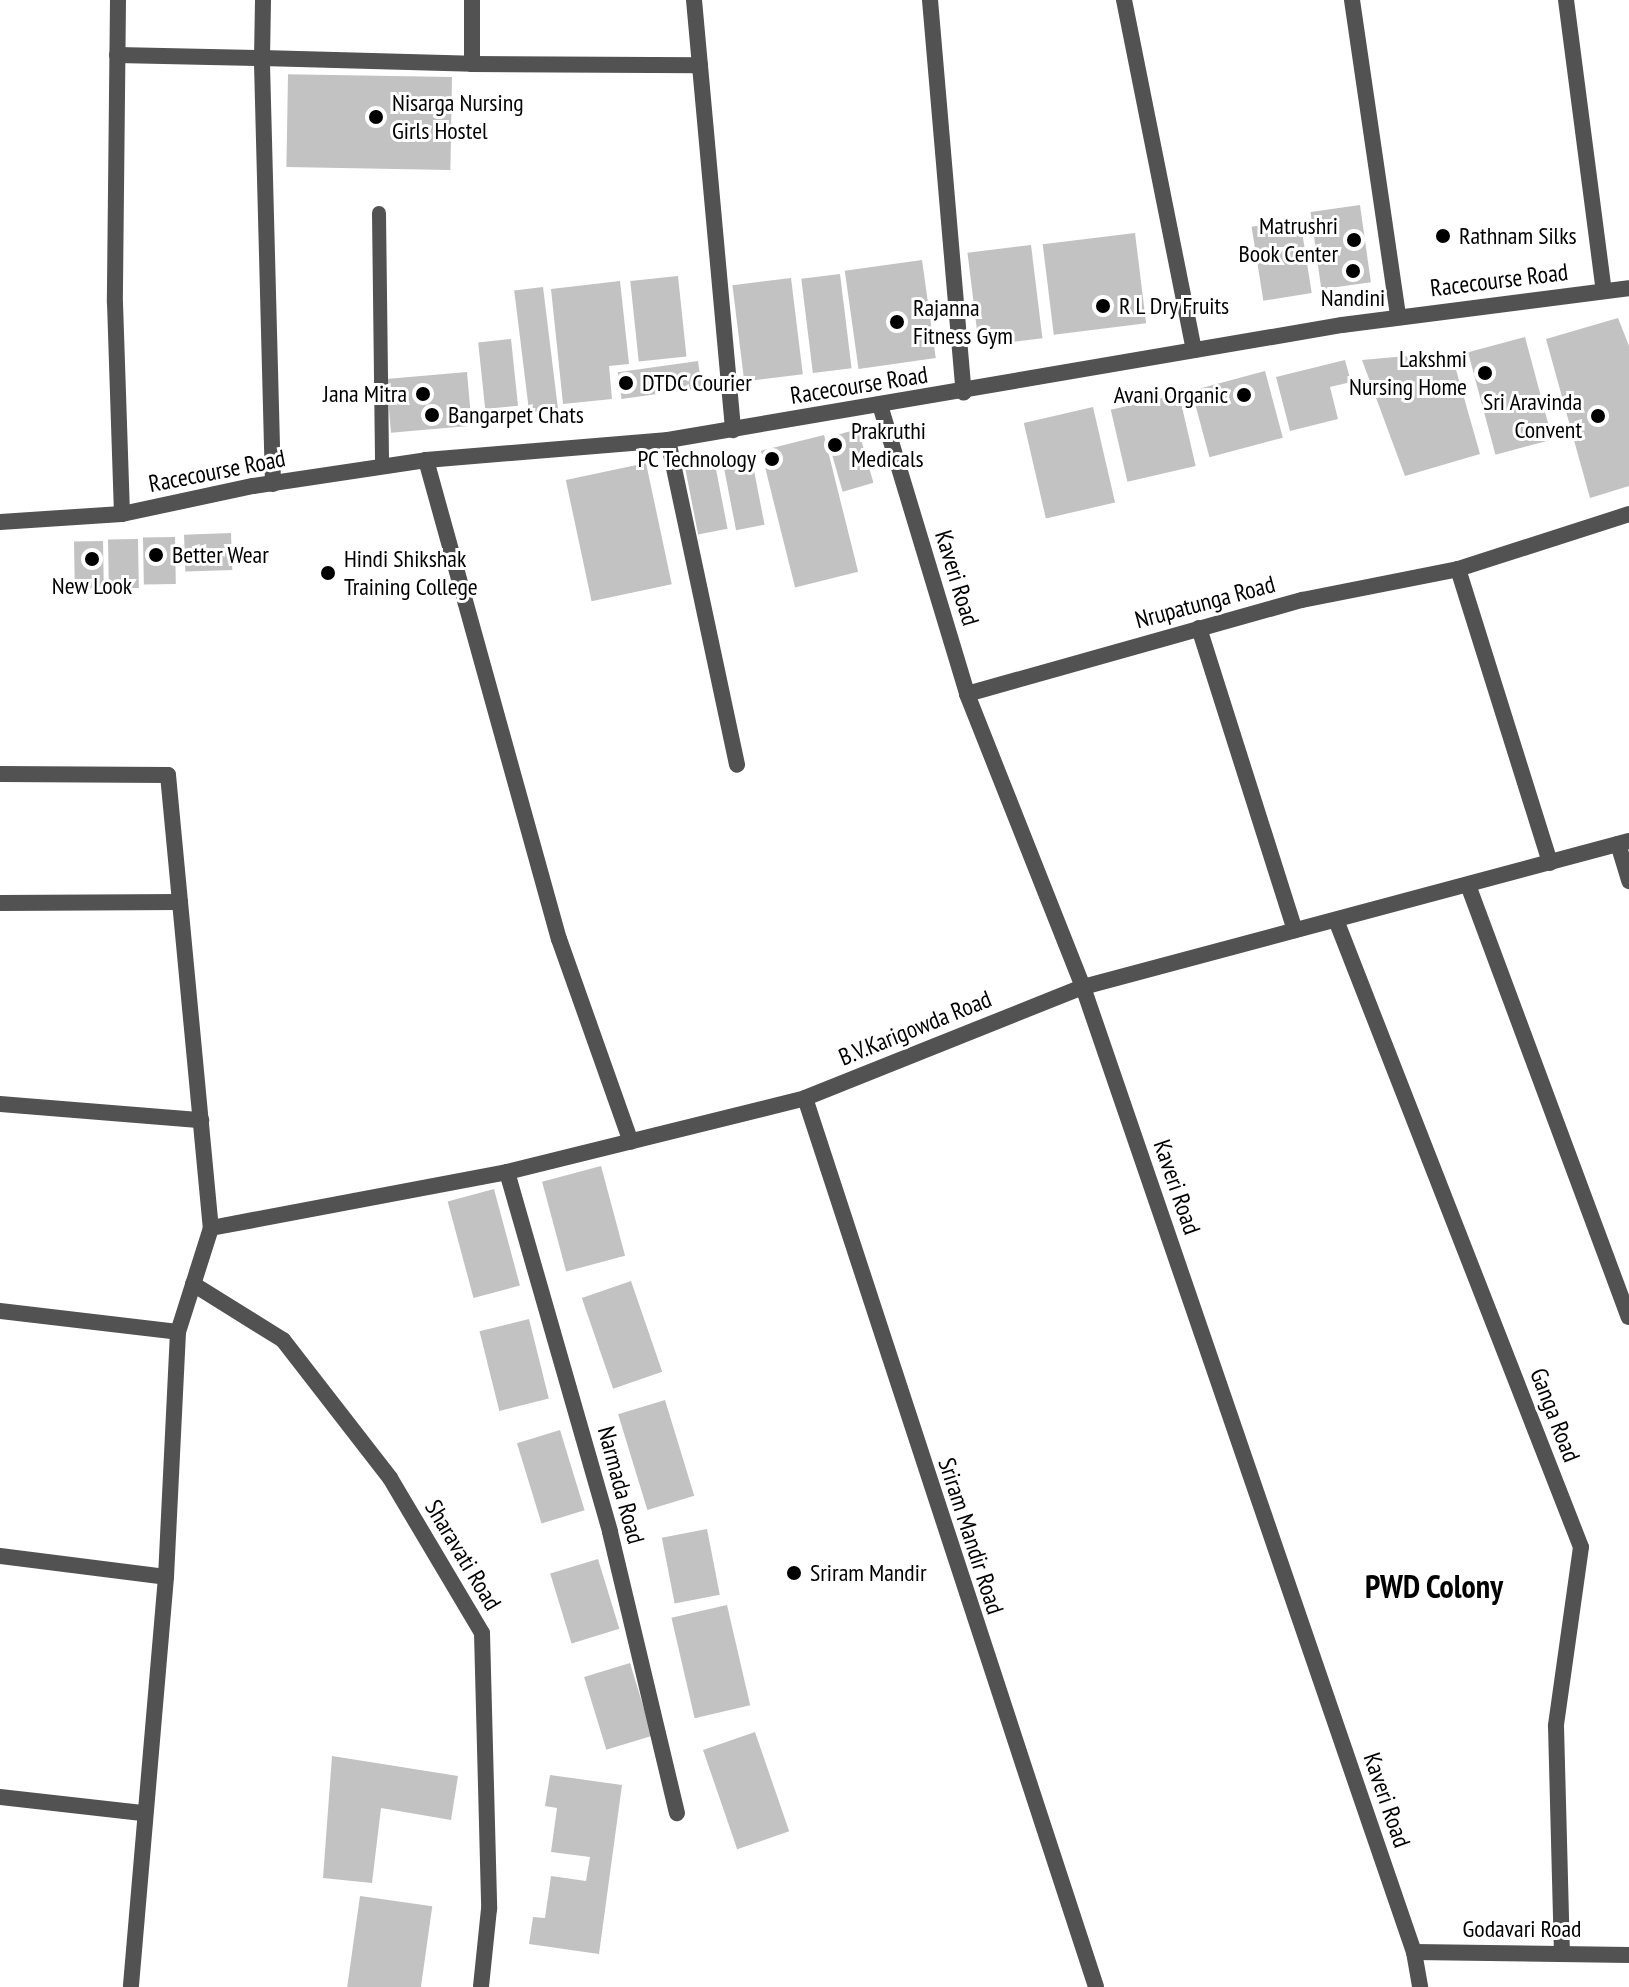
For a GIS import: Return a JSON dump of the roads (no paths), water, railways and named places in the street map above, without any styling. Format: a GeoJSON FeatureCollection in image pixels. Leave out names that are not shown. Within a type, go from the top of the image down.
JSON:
{"type":"FeatureCollection","features":[{"type":"Feature","properties":{"kind":"street"},"geometry":{"type":"LineString","coordinates":[[118,0],[115,303],[122,514]]}},
{"type":"Feature","properties":{"kind":"street"},"geometry":{"type":"LineString","coordinates":[[263,0],[273,484]]}},
{"type":"Feature","properties":{"kind":"street"},"geometry":{"type":"LineString","coordinates":[[472,0],[472,64]]}},
{"type":"Feature","properties":{"kind":"street"},"geometry":{"type":"LineString","coordinates":[[694,0],[733,430]]}},
{"type":"Feature","properties":{"kind":"street"},"geometry":{"type":"LineString","coordinates":[[930,0],[964,393]]}},
{"type":"Feature","properties":{"kind":"street"},"geometry":{"type":"LineString","coordinates":[[1124,0],[1194,350]]}},
{"type":"Feature","properties":{"kind":"street"},"geometry":{"type":"LineString","coordinates":[[1352,0],[1398,317]]}},
{"type":"Feature","properties":{"kind":"street"},"geometry":{"type":"LineString","coordinates":[[1566,0],[1604,291]]}},
{"type":"Feature","properties":{"kind":"street"},"geometry":{"type":"LineString","coordinates":[[117,55],[472,64],[700,65]]}},
{"type":"Feature","properties":{"kind":"street","name":"Racecourse Road"},"geometry":{"type":"LineString","coordinates":[[0,522],[122,514],[273,484],[426,460],[668,440],[964,393],[1194,350],[1398,317],[1629,288]]}},
{"type":"Feature","properties":{"kind":"street","name":"Kaveri Road"},"geometry":{"type":"LineString","coordinates":[[880,405],[967,694],[1083,987],[1414,1952],[1420,1987]]}},
{"type":"Feature","properties":{"kind":"street"},"geometry":{"type":"LineString","coordinates":[[668,440],[737,765]]}},
{"type":"Feature","properties":{"kind":"street"},"geometry":{"type":"LineString","coordinates":[[426,460],[559,939],[631,1142]]}},
{"type":"Feature","properties":{"kind":"street","name":"Nrupatunga Road"},"geometry":{"type":"LineString","coordinates":[[967,694],[1302,600],[1458,569],[1629,514]]}},
{"type":"Feature","properties":{"kind":"street"},"geometry":{"type":"LineString","coordinates":[[1458,569],[1550,863]]}},
{"type":"Feature","properties":{"kind":"street"},"geometry":{"type":"LineString","coordinates":[[1199,628],[1295,930]]}},
{"type":"Feature","properties":{"kind":"street"},"geometry":{"type":"LineString","coordinates":[[0,774],[168,775],[211,1228],[178,1332],[166,1577],[142,1813],[131,1987]]}},
{"type":"Feature","properties":{"kind":"street"},"geometry":{"type":"LineString","coordinates":[[1624,843],[1629,881]]}},
{"type":"Feature","properties":{"kind":"street","name":"B.V.Karigowda Road"},"geometry":{"type":"LineString","coordinates":[[211,1228],[507,1172],[805,1098],[1083,987],[1624,843]]}},
{"type":"Feature","properties":{"kind":"street"},"geometry":{"type":"LineString","coordinates":[[1468,885],[1629,1317]]}},
{"type":"Feature","properties":{"kind":"street"},"geometry":{"type":"LineString","coordinates":[[0,903],[180,902]]}},
{"type":"Feature","properties":{"kind":"street","name":"Ganga Road"},"geometry":{"type":"LineString","coordinates":[[1336,920],[1581,1547],[1556,1726],[1562,1953]]}},
{"type":"Feature","properties":{"kind":"street","name":"Sriram Mandir Road"},"geometry":{"type":"LineString","coordinates":[[805,1098],[1096,1987]]}},
{"type":"Feature","properties":{"kind":"street"},"geometry":{"type":"LineString","coordinates":[[0,1104],[201,1120]]}},
{"type":"Feature","properties":{"kind":"street","name":"Narmada Road"},"geometry":{"type":"LineString","coordinates":[[507,1172],[610,1532],[677,1813]]}},
{"type":"Feature","properties":{"kind":"street","name":"Sharavati Road"},"geometry":{"type":"LineString","coordinates":[[193,1284],[283,1340],[390,1478],[482,1633],[489,1909],[481,1987]]}},
{"type":"Feature","properties":{"kind":"street"},"geometry":{"type":"LineString","coordinates":[[0,1311],[178,1332]]}},
{"type":"Feature","properties":{"kind":"street"},"geometry":{"type":"LineString","coordinates":[[0,1556],[166,1577]]}},
{"type":"Feature","properties":{"kind":"street"},"geometry":{"type":"LineString","coordinates":[[0,1797],[142,1813]]}},
{"type":"Feature","properties":{"kind":"street","name":"Godavari Road"},"geometry":{"type":"LineString","coordinates":[[1414,1952],[1629,1955]]}},
{"type":"Feature","properties":{"kind":"lane"},"geometry":{"type":"LineString","coordinates":[[379,213],[382,467]]}},
{"type":"Feature","properties":{"kind":"place","name":"Nisarga Nursing Girls Hostel"},"geometry":{"type":"Point","coordinates":[376,117]}},
{"type":"Feature","properties":{"kind":"place","name":"Rathnam Silks"},"geometry":{"type":"Point","coordinates":[1443,236]}},
{"type":"Feature","properties":{"kind":"place","name":"Matrushri Book Center"},"geometry":{"type":"Point","coordinates":[1354,240]}},
{"type":"Feature","properties":{"kind":"place","name":"Nandini"},"geometry":{"type":"Point","coordinates":[1353,271]}},
{"type":"Feature","properties":{"kind":"place","name":"R L Dry Fruits"},"geometry":{"type":"Point","coordinates":[1103,306]}},
{"type":"Feature","properties":{"kind":"place","name":"Rajanna Fitness Gym"},"geometry":{"type":"Point","coordinates":[897,322]}},
{"type":"Feature","properties":{"kind":"place","name":"Lakshmi Nursing Home"},"geometry":{"type":"Point","coordinates":[1485,373]}},
{"type":"Feature","properties":{"kind":"place","name":"DTDC Courier"},"geometry":{"type":"Point","coordinates":[626,383]}},
{"type":"Feature","properties":{"kind":"place","name":"Jana Mitra"},"geometry":{"type":"Point","coordinates":[423,394]}},
{"type":"Feature","properties":{"kind":"place","name":"Avani Organic"},"geometry":{"type":"Point","coordinates":[1244,395]}},
{"type":"Feature","properties":{"kind":"place","name":"Bangarpet Chats"},"geometry":{"type":"Point","coordinates":[432,415]}},
{"type":"Feature","properties":{"kind":"place","name":"Sri Aravinda Convent"},"geometry":{"type":"Point","coordinates":[1598,416]}},
{"type":"Feature","properties":{"kind":"place","name":"Prakruthi Medicals"},"geometry":{"type":"Point","coordinates":[835,445]}},
{"type":"Feature","properties":{"kind":"place","name":"PC Technology"},"geometry":{"type":"Point","coordinates":[772,459]}},
{"type":"Feature","properties":{"kind":"place","name":"Better Wear"},"geometry":{"type":"Point","coordinates":[156,555]}},
{"type":"Feature","properties":{"kind":"place","name":"New Look"},"geometry":{"type":"Point","coordinates":[92,559]}},
{"type":"Feature","properties":{"kind":"place","name":"Hindi Shikshak Training College"},"geometry":{"type":"Point","coordinates":[328,573]}},
{"type":"Feature","properties":{"kind":"place","name":"Sriram Mandir"},"geometry":{"type":"Point","coordinates":[794,1573]}},
{"type":"Feature","properties":{"kind":"district","name":"PWD Colony"},"geometry":{"type":"Point","coordinates":[1434,1586]}}]}
